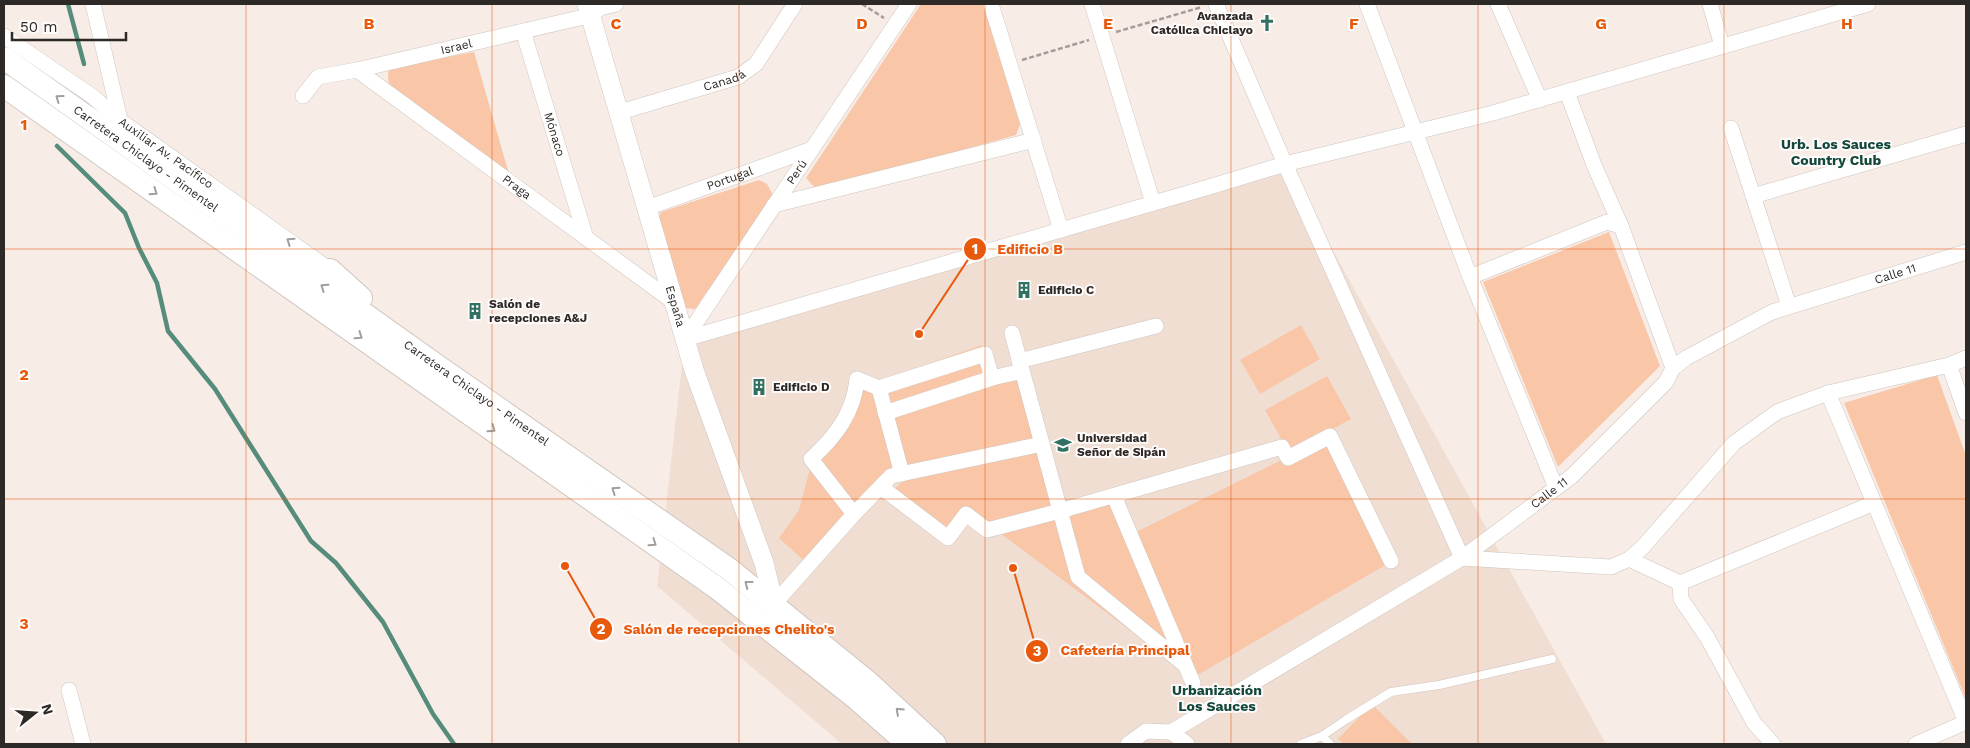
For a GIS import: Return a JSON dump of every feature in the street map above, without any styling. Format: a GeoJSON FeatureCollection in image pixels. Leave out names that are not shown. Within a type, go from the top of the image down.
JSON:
{"type":"FeatureCollection","features":[{"type":"Feature","properties":{"kind":"main road","name":"Carretera Chiclayo - Pimentel"},"geometry":{"type":"LineString","coordinates":[[4,58],[436,365],[729,569],[869,683],[935,744]]}},
{"type":"Feature","properties":{"kind":"main road","name":"Carretera Chiclayo - Pimentel"},"geometry":{"type":"LineString","coordinates":[[4,86],[717,588],[857,699],[908,744]]}},
{"type":"Feature","properties":{"kind":"main road"},"geometry":{"type":"LineString","coordinates":[[330,270],[436,365]]}},
{"type":"Feature","properties":{"kind":"street"},"geometry":{"type":"LineString","coordinates":[[94,4],[127,147]]}},
{"type":"Feature","properties":{"kind":"street","name":"Israel"},"geometry":{"type":"LineString","coordinates":[[303,96],[318,77],[523,31],[590,9],[616,4]]}},
{"type":"Feature","properties":{"kind":"street","name":"Canadá"},"geometry":{"type":"LineString","coordinates":[[620,112],[738,77],[756,64],[796,4]]}},
{"type":"Feature","properties":{"kind":"street","name":"Perú"},"geometry":{"type":"LineString","coordinates":[[686,339],[909,4]]}},
{"type":"Feature","properties":{"kind":"street"},"geometry":{"type":"LineString","coordinates":[[991,4],[1061,230]]}},
{"type":"Feature","properties":{"kind":"street"},"geometry":{"type":"LineString","coordinates":[[1092,4],[1154,203]]}},
{"type":"Feature","properties":{"kind":"street"},"geometry":{"type":"LineString","coordinates":[[1366,4],[1470,277],[1556,488]]}},
{"type":"Feature","properties":{"kind":"street"},"geometry":{"type":"LineString","coordinates":[[1498,4],[1540,100]]}},
{"type":"Feature","properties":{"kind":"street"},"geometry":{"type":"LineString","coordinates":[[1710,4],[1722,46]]}},
{"type":"Feature","properties":{"kind":"street"},"geometry":{"type":"LineString","coordinates":[[686,339],[1284,164],[1416,133],[1540,100],[1868,4]]}},
{"type":"Feature","properties":{"kind":"street"},"geometry":{"type":"LineString","coordinates":[[1210,5],[1462,558],[1611,567],[1629,559],[1642,548],[1734,443],[1777,412],[1828,393],[1949,365],[1966,358]]}},
{"type":"Feature","properties":{"kind":"street","name":"España"},"geometry":{"type":"LineString","coordinates":[[590,9],[698,380],[764,563],[774,604]]}},
{"type":"Feature","properties":{"kind":"street","name":"Mónaco"},"geometry":{"type":"LineString","coordinates":[[523,31],[586,238]]}},
{"type":"Feature","properties":{"kind":"street","name":"Auxiliar Av. Pacífico"},"geometry":{"type":"LineString","coordinates":[[4,36],[92,96],[121,121],[330,270]]}},
{"type":"Feature","properties":{"kind":"street","name":"Praga"},"geometry":{"type":"LineString","coordinates":[[356,70],[675,303]]}},
{"type":"Feature","properties":{"kind":"street"},"geometry":{"type":"LineString","coordinates":[[1567,92],[1594,165],[1621,226],[1673,368]]}},
{"type":"Feature","properties":{"kind":"street"},"geometry":{"type":"LineString","coordinates":[[1731,128],[1789,306]]}},
{"type":"Feature","properties":{"kind":"street"},"geometry":{"type":"LineString","coordinates":[[1753,196],[1966,134]]}},
{"type":"Feature","properties":{"kind":"street"},"geometry":{"type":"LineString","coordinates":[[774,205],[1034,140]]}},
{"type":"Feature","properties":{"kind":"street","name":"Portugal"},"geometry":{"type":"LineString","coordinates":[[647,208],[812,149]]}},
{"type":"Feature","properties":{"kind":"street"},"geometry":{"type":"LineString","coordinates":[[1470,277],[1607,222],[1621,226]]}},
{"type":"Feature","properties":{"kind":"street","name":"Calle 11"},"geometry":{"type":"LineString","coordinates":[[1171,732],[1462,558],[1572,476],[1666,382],[1673,368],[1686,358],[1772,312],[1966,252]]}},
{"type":"Feature","properties":{"kind":"street"},"geometry":{"type":"LineString","coordinates":[[885,413],[992,378],[1020,366],[1156,326]]}},
{"type":"Feature","properties":{"kind":"street"},"geometry":{"type":"LineString","coordinates":[[1012,333],[1078,577],[1185,665]]}},
{"type":"Feature","properties":{"kind":"street"},"geometry":{"type":"LineString","coordinates":[[854,514],[811,459],[827,444],[844,421],[851,407],[857,379],[879,388],[985,354],[992,378]]}},
{"type":"Feature","properties":{"kind":"street"},"geometry":{"type":"LineString","coordinates":[[1949,365],[1966,413]]}},
{"type":"Feature","properties":{"kind":"street"},"geometry":{"type":"LineString","coordinates":[[924,374],[932,398]]}},
{"type":"Feature","properties":{"kind":"street"},"geometry":{"type":"LineString","coordinates":[[879,388],[902,474]]}},
{"type":"Feature","properties":{"kind":"street"},"geometry":{"type":"LineString","coordinates":[[1828,393],[1966,722],[1916,744]]}},
{"type":"Feature","properties":{"kind":"street"},"geometry":{"type":"LineString","coordinates":[[881,486],[948,538],[966,514],[987,530],[1114,496],[1282,447],[1288,458],[1330,436],[1391,561]]}},
{"type":"Feature","properties":{"kind":"street"},"geometry":{"type":"LineString","coordinates":[[774,604],[854,514],[891,476],[1042,444]]}},
{"type":"Feature","properties":{"kind":"street"},"geometry":{"type":"LineString","coordinates":[[1114,496],[1193,683]]}},
{"type":"Feature","properties":{"kind":"street"},"geometry":{"type":"LineString","coordinates":[[1629,559],[1680,583],[1874,503]]}},
{"type":"Feature","properties":{"kind":"street"},"geometry":{"type":"LineString","coordinates":[[1680,583],[1680,599],[1707,637],[1754,722],[1773,744]]}},
{"type":"Feature","properties":{"kind":"street"},"geometry":{"type":"LineString","coordinates":[[68,690],[83,744]]}},
{"type":"Feature","properties":{"kind":"street"},"geometry":{"type":"LineString","coordinates":[[1128,744],[1146,731],[1171,732],[1187,744]]}},
{"type":"Feature","properties":{"kind":"lane"},"geometry":{"type":"LineString","coordinates":[[1301,744],[1322,736],[1391,692],[1439,684],[1552,659]]}},
{"type":"Feature","properties":{"kind":"lane"},"geometry":{"type":"LineString","coordinates":[[1322,736],[1330,744]]}},
{"type":"Feature","properties":{"kind":"path"},"geometry":{"type":"LineString","coordinates":[[862,4],[895,25]]}},
{"type":"Feature","properties":{"kind":"path"},"geometry":{"type":"LineString","coordinates":[[1009,64],[1210,5]]}},
{"type":"Feature","properties":{"kind":"shaded area"},"geometry":{"type":"Polygon","coordinates":[[[921,4],[983,4],[1020,124],[1016,135],[817,190],[806,178],[921,4]]]}},
{"type":"Feature","properties":{"kind":"shaded area"},"geometry":{"type":"Polygon","coordinates":[[[474,52],[509,174],[389,88],[389,68],[474,52]]]}},
{"type":"Feature","properties":{"kind":"shaded area","name":"Universidad Señor de Sipán"},"geometry":{"type":"Polygon","coordinates":[[[1285,164],[1606,744],[842,744],[657,586],[685,339],[1285,164]]]}},
{"type":"Feature","properties":{"kind":"shaded area"},"geometry":{"type":"Polygon","coordinates":[[[759,180],[767,184],[773,195],[695,309],[686,308],[680,304],[658,219],[661,212],[759,180]]]}},
{"type":"Feature","properties":{"kind":"shaded area"},"geometry":{"type":"Polygon","coordinates":[[[1609,232],[1660,366],[1558,467],[1483,282],[1609,232]]]}},
{"type":"Feature","properties":{"kind":"shaded area"},"geometry":{"type":"Polygon","coordinates":[[[1301,325],[1320,359],[1260,394],[1240,360],[1301,325]]]}},
{"type":"Feature","properties":{"kind":"shaded area"},"geometry":{"type":"Polygon","coordinates":[[[982,345],[995,384],[1019,378],[1055,516],[1112,501],[1174,648],[1170,660],[965,507],[947,531],[892,492],[907,476],[879,381],[982,345]]]}},
{"type":"Feature","properties":{"kind":"shaded area"},"geometry":{"type":"Polygon","coordinates":[[[1937,375],[1966,456],[1966,699],[1844,403],[1937,375]]]}},
{"type":"Feature","properties":{"kind":"shaded area"},"geometry":{"type":"Polygon","coordinates":[[[1327,376],[1351,419],[1289,453],[1265,410],[1327,376]]]}},
{"type":"Feature","properties":{"kind":"shaded area"},"geometry":{"type":"Polygon","coordinates":[[[872,382],[901,475],[812,568],[779,538],[799,510],[811,465],[862,384],[872,382]]]}},
{"type":"Feature","properties":{"kind":"shaded area"},"geometry":{"type":"Polygon","coordinates":[[[1330,436],[1387,564],[1196,676],[1134,533],[1330,436]]]}},
{"type":"Feature","properties":{"kind":"shaded area"},"geometry":{"type":"Polygon","coordinates":[[[1372,704],[1412,744],[1344,744],[1338,739],[1372,704]]]}},
{"type":"Feature","properties":{"kind":"waterway"},"geometry":{"type":"LineString","coordinates":[[68,4],[84,64]]}},
{"type":"Feature","properties":{"kind":"waterway"},"geometry":{"type":"LineString","coordinates":[[57,146],[125,213],[139,248],[157,283],[168,331],[215,389],[311,541],[336,563],[383,622],[433,714],[454,744]]}},
{"type":"Feature","properties":{"kind":"place","name":"Avanzada Católica Chiclayo"},"geometry":{"type":"Point","coordinates":[1267,23]}},
{"type":"Feature","properties":{"kind":"place","name":"Edificio C"},"geometry":{"type":"Point","coordinates":[1024,290]}},
{"type":"Feature","properties":{"kind":"place","name":"Salón de recepciones A&J"},"geometry":{"type":"Point","coordinates":[475,311]}},
{"type":"Feature","properties":{"kind":"place","name":"Edificio B"},"geometry":{"type":"Point","coordinates":[919,334]}},
{"type":"Feature","properties":{"kind":"place","name":"Edificio D"},"geometry":{"type":"Point","coordinates":[759,387]}},
{"type":"Feature","properties":{"kind":"place","name":"Universidad Señor de Sipán"},"geometry":{"type":"Point","coordinates":[1063,445]}},
{"type":"Feature","properties":{"kind":"place","name":"Salón de recepciones Chelito's"},"geometry":{"type":"Point","coordinates":[565,566]}},
{"type":"Feature","properties":{"kind":"place","name":"Cafetería Principal"},"geometry":{"type":"Point","coordinates":[1013,568]}},
{"type":"Feature","properties":{"kind":"district","name":"Urb. Los Sauces Country Club"},"geometry":{"type":"Point","coordinates":[1836,152]}},
{"type":"Feature","properties":{"kind":"district","name":"Urbanización Los Sauces"},"geometry":{"type":"Point","coordinates":[1217,698]}}]}
